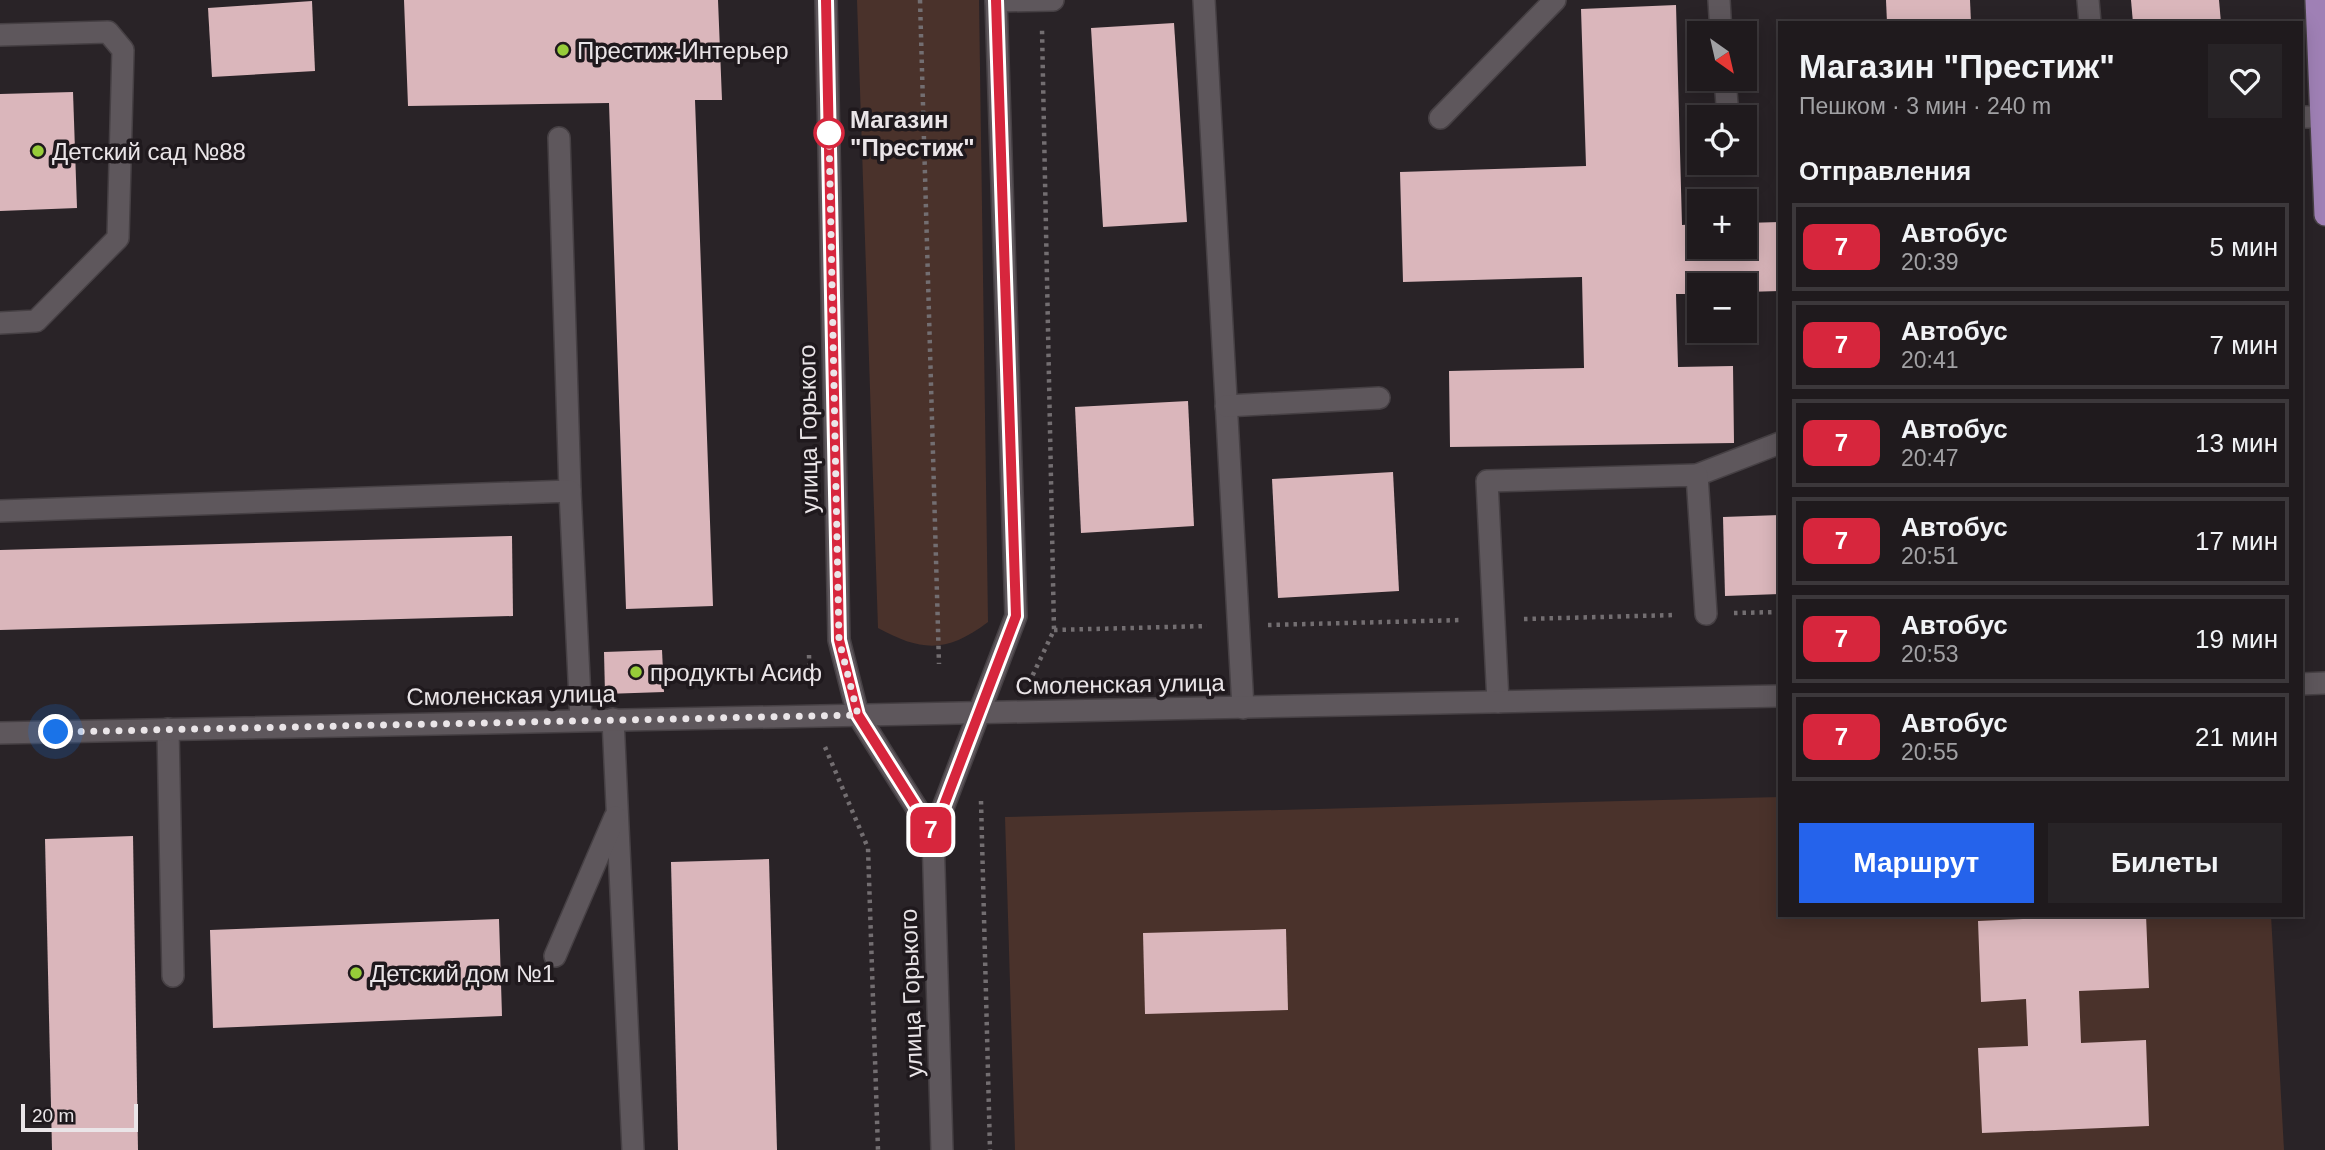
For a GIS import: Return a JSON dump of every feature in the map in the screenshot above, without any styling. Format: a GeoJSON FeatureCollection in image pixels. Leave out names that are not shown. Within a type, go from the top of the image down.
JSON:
{"type":"FeatureCollection","features":[{"type":"Feature","properties":{"kind":"main road"},"geometry":{"type":"LineString","coordinates":[[2316,0],[2311,117],[2325,215]]}},
{"type":"Feature","properties":{"kind":"street","name":"улица Горького"},"geometry":{"type":"LineString","coordinates":[[826,0],[839,640],[858,715],[933,834]]}},
{"type":"Feature","properties":{"kind":"street","name":"улица Горького"},"geometry":{"type":"LineString","coordinates":[[942,1150],[933,834],[1016,616],[996,0]]}},
{"type":"Feature","properties":{"kind":"street"},"geometry":{"type":"LineString","coordinates":[[996,0],[1053,0]]}},
{"type":"Feature","properties":{"kind":"street"},"geometry":{"type":"LineString","coordinates":[[1204,0],[1243,708]]}},
{"type":"Feature","properties":{"kind":"street"},"geometry":{"type":"LineString","coordinates":[[1440,118],[1555,0]]}},
{"type":"Feature","properties":{"kind":"street"},"geometry":{"type":"LineString","coordinates":[[1719,0],[1720,21]]}},
{"type":"Feature","properties":{"kind":"street"},"geometry":{"type":"LineString","coordinates":[[2088,0],[2090,21]]}},
{"type":"Feature","properties":{"kind":"street"},"geometry":{"type":"LineString","coordinates":[[0,35],[108,32],[122,50],[118,238],[36,321],[0,323]]}},
{"type":"Feature","properties":{"kind":"street"},"geometry":{"type":"LineString","coordinates":[[559,138],[570,491],[581,720]]}},
{"type":"Feature","properties":{"kind":"street"},"geometry":{"type":"LineString","coordinates":[[1226,406],[1379,397]]}},
{"type":"Feature","properties":{"kind":"street"},"geometry":{"type":"LineString","coordinates":[[1498,702],[1487,481],[1697,475],[1778,444]]}},
{"type":"Feature","properties":{"kind":"street"},"geometry":{"type":"LineString","coordinates":[[1697,475],[1706,614]]}},
{"type":"Feature","properties":{"kind":"street"},"geometry":{"type":"LineString","coordinates":[[0,511],[570,491]]}},
{"type":"Feature","properties":{"kind":"street"},"geometry":{"type":"LineString","coordinates":[[2303,684],[2325,683]]}},
{"type":"Feature","properties":{"kind":"street","name":"Смоленская улица"},"geometry":{"type":"LineString","coordinates":[[0,733],[1778,696]]}},
{"type":"Feature","properties":{"kind":"street"},"geometry":{"type":"LineString","coordinates":[[612,719],[633,1150]]}},
{"type":"Feature","properties":{"kind":"street"},"geometry":{"type":"LineString","coordinates":[[168,729],[173,976]]}},
{"type":"Feature","properties":{"kind":"street"},"geometry":{"type":"LineString","coordinates":[[555,956],[617,812]]}},
{"type":"Feature","properties":{"kind":"path"},"geometry":{"type":"LineString","coordinates":[[920,0],[939,664]]}},
{"type":"Feature","properties":{"kind":"path"},"geometry":{"type":"LineString","coordinates":[[1054,630],[1778,612]]}},
{"type":"Feature","properties":{"kind":"shaded area"},"geometry":{"type":"Polygon","coordinates":[[[857,0],[979,0],[988,622],[960,639],[934,646],[908,642],[878,628],[857,0]]]}},
{"type":"Feature","properties":{"kind":"shaded area"},"geometry":{"type":"Polygon","coordinates":[[[1778,797],[1778,917],[2271,917],[2284,1150],[1015,1150],[1005,817],[1778,797]]]}},
{"type":"Feature","properties":{"kind":"building"},"geometry":{"type":"Polygon","coordinates":[[[404,0],[718,0],[722,100],[695,100],[713,606],[626,609],[609,103],[408,106],[404,0]]]}},
{"type":"Feature","properties":{"kind":"building"},"geometry":{"type":"Polygon","coordinates":[[[1886,0],[1970,0],[1971,21],[1887,21],[1886,0]]]}},
{"type":"Feature","properties":{"kind":"building"},"geometry":{"type":"Polygon","coordinates":[[[2131,0],[2219,0],[2221,21],[2133,21],[2131,0]]]}},
{"type":"Feature","properties":{"kind":"building"},"geometry":{"type":"Polygon","coordinates":[[[312,1],[315,71],[212,77],[208,8],[312,1]]]}},
{"type":"Feature","properties":{"kind":"building"},"geometry":{"type":"Polygon","coordinates":[[[1676,5],[1682,225],[1687,225],[1687,259],[1757,259],[1757,223],[1778,222],[1778,291],[1757,292],[1757,273],[1687,273],[1687,294],[1676,294],[1678,367],[1733,366],[1734,443],[1450,447],[1449,371],[1584,368],[1582,277],[1403,282],[1400,172],[1586,166],[1581,9],[1676,5]]]}},
{"type":"Feature","properties":{"kind":"building"},"geometry":{"type":"Polygon","coordinates":[[[1174,23],[1187,222],[1103,227],[1091,28],[1174,23]]]}},
{"type":"Feature","properties":{"kind":"building","name":"Детский сад №88"},"geometry":{"type":"Polygon","coordinates":[[[73,92],[77,208],[0,211],[0,94],[73,92]]]}},
{"type":"Feature","properties":{"kind":"building"},"geometry":{"type":"Polygon","coordinates":[[[1188,401],[1194,526],[1081,533],[1075,407],[1188,401]]]}},
{"type":"Feature","properties":{"kind":"building"},"geometry":{"type":"Polygon","coordinates":[[[1393,472],[1399,591],[1278,598],[1272,479],[1393,472]]]}},
{"type":"Feature","properties":{"kind":"building"},"geometry":{"type":"Polygon","coordinates":[[[1778,515],[1778,594],[1725,596],[1723,517],[1778,515]]]}},
{"type":"Feature","properties":{"kind":"building"},"geometry":{"type":"Polygon","coordinates":[[[512,536],[513,616],[0,630],[0,550],[512,536]]]}},
{"type":"Feature","properties":{"kind":"building"},"geometry":{"type":"Polygon","coordinates":[[[662,650],[664,692],[605,694],[604,652],[662,650]]]}},
{"type":"Feature","properties":{"kind":"building"},"geometry":{"type":"Polygon","coordinates":[[[133,836],[138,1150],[52,1150],[45,839],[133,836]]]}},
{"type":"Feature","properties":{"kind":"building"},"geometry":{"type":"Polygon","coordinates":[[[769,859],[777,1150],[678,1150],[671,862],[769,859]]]}},
{"type":"Feature","properties":{"kind":"building"},"geometry":{"type":"Polygon","coordinates":[[[2146,917],[2149,988],[2079,991],[2081,1043],[2146,1040],[2149,1126],[1982,1133],[1978,1048],[2028,1046],[2026,999],[1981,1002],[1978,921],[2146,917]]]}},
{"type":"Feature","properties":{"kind":"building","name":"Детский дом №1"},"geometry":{"type":"Polygon","coordinates":[[[499,919],[502,1016],[213,1028],[210,930],[499,919]]]}},
{"type":"Feature","properties":{"kind":"building"},"geometry":{"type":"Polygon","coordinates":[[[1286,929],[1288,1010],[1145,1014],[1143,933],[1286,929]]]}},
{"type":"Feature","properties":{"kind":"bus line","name":"7"},"geometry":{"type":"LineString","coordinates":[[826,0],[839,640],[858,715],[933,834],[1016,616],[996,0]]}},
{"type":"Feature","properties":{"kind":"place","name":"Престиж-Интерьер"},"geometry":{"type":"Point","coordinates":[563,50]}},
{"type":"Feature","properties":{"kind":"place","name":"Магазин \"Престиж\""},"geometry":{"type":"Point","coordinates":[829,133]}},
{"type":"Feature","properties":{"kind":"place","name":"Детский сад №88"},"geometry":{"type":"Point","coordinates":[38,151]}},
{"type":"Feature","properties":{"kind":"place","name":"продукты Асиф"},"geometry":{"type":"Point","coordinates":[636,672]}},
{"type":"Feature","properties":{"kind":"place","name":"Детский дом №1"},"geometry":{"type":"Point","coordinates":[356,973]}},
{"type":"Feature","properties":{"kind":"route"},"geometry":{"type":"LineString","coordinates":[[56,732],[858,715],[839,640],[829,133]]}}]}
